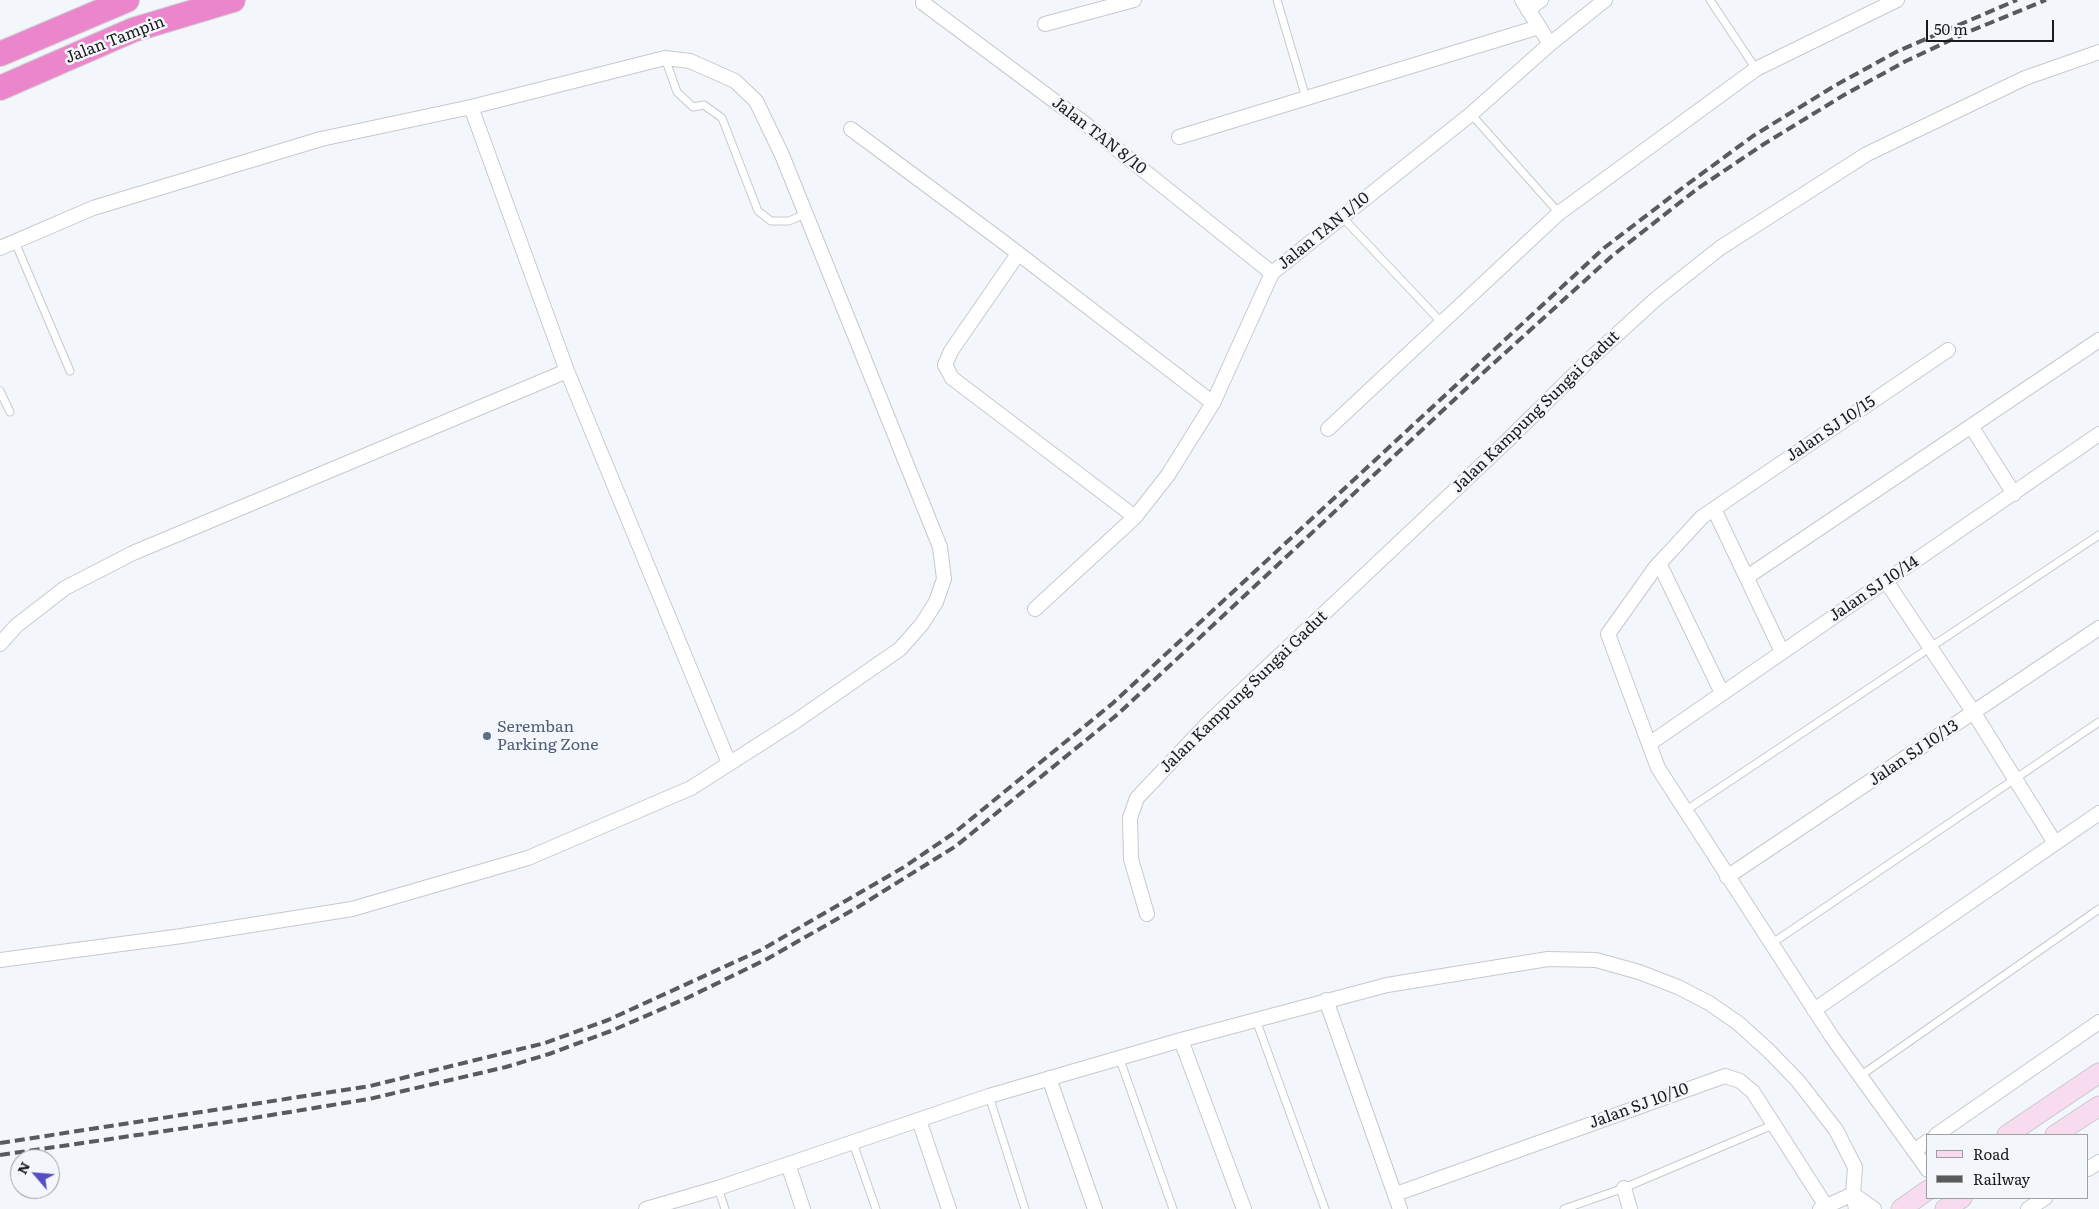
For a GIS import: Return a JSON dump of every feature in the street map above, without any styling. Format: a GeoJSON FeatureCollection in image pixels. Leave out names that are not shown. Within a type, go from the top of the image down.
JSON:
{"type":"FeatureCollection","features":[{"type":"Feature","properties":{"kind":"highway","name":"Jalan Tampin"},"geometry":{"type":"LineString","coordinates":[[0,54],[127,0]]}},
{"type":"Feature","properties":{"kind":"highway","name":"Jalan Tampin"},"geometry":{"type":"LineString","coordinates":[[0,88],[133,30],[233,0]]}},
{"type":"Feature","properties":{"kind":"street"},"geometry":{"type":"LineString","coordinates":[[1045,24],[1134,0]]}},
{"type":"Feature","properties":{"kind":"street"},"geometry":{"type":"LineString","coordinates":[[1541,0],[1525,5],[1550,44]]}},
{"type":"Feature","properties":{"kind":"street","name":"Jalan TAN 1/10"},"geometry":{"type":"LineString","coordinates":[[1034,609],[1135,516],[1168,475],[1213,403],[1272,273],[1471,114],[1550,44],[1605,0]]}},
{"type":"Feature","properties":{"kind":"street"},"geometry":{"type":"LineString","coordinates":[[1328,429],[1559,213],[1756,69],[1897,0]]}},
{"type":"Feature","properties":{"kind":"street","name":"Jalan TAN 8/10"},"geometry":{"type":"LineString","coordinates":[[923,3],[1088,126],[1272,273]]}},
{"type":"Feature","properties":{"kind":"street"},"geometry":{"type":"LineString","coordinates":[[1179,137],[1539,27]]}},
{"type":"Feature","properties":{"kind":"street","name":"Jalan Kampung Sungai Gadut"},"geometry":{"type":"LineString","coordinates":[[1147,914],[1131,860],[1130,818],[1137,798],[1211,720],[1508,440],[1590,359],[1658,298],[1720,248],[1867,154],[2025,78],[2099,52]]}},
{"type":"Feature","properties":{"kind":"street"},"geometry":{"type":"LineString","coordinates":[[0,248],[94,208],[321,139],[471,107],[665,58],[690,60],[735,81],[756,101],[782,155],[940,547],[944,579],[936,602],[922,624],[900,649],[796,722],[690,788],[528,858],[352,909],[182,936],[0,960]]}},
{"type":"Feature","properties":{"kind":"street"},"geometry":{"type":"LineString","coordinates":[[471,107],[567,371],[729,764]]}},
{"type":"Feature","properties":{"kind":"street"},"geometry":{"type":"LineString","coordinates":[[851,129],[1213,403]]}},
{"type":"Feature","properties":{"kind":"street"},"geometry":{"type":"LineString","coordinates":[[1018,254],[951,351],[945,365],[952,378],[1135,516]]}},
{"type":"Feature","properties":{"kind":"street"},"geometry":{"type":"LineString","coordinates":[[1747,577],[2099,340]]}},
{"type":"Feature","properties":{"kind":"street","name":"Jalan SJ 10/15"},"geometry":{"type":"LineString","coordinates":[[1649,744],[1608,634],[1659,564],[1702,517],[1948,350]]}},
{"type":"Feature","properties":{"kind":"street"},"geometry":{"type":"LineString","coordinates":[[0,644],[16,626],[65,588],[133,553],[567,371]]}},
{"type":"Feature","properties":{"kind":"street"},"geometry":{"type":"LineString","coordinates":[[1971,426],[2014,494]]}},
{"type":"Feature","properties":{"kind":"street","name":"Jalan SJ 10/14"},"geometry":{"type":"LineString","coordinates":[[1649,744],[2099,434]]}},
{"type":"Feature","properties":{"kind":"street"},"geometry":{"type":"LineString","coordinates":[[1714,509],[1782,652]]}},
{"type":"Feature","properties":{"kind":"street"},"geometry":{"type":"LineString","coordinates":[[1659,564],[1722,693]]}},
{"type":"Feature","properties":{"kind":"street"},"geometry":{"type":"LineString","coordinates":[[1886,581],[1974,713],[2055,843]]}},
{"type":"Feature","properties":{"kind":"street","name":"Jalan SJ 10/13"},"geometry":{"type":"LineString","coordinates":[[1728,877],[2099,628]]}},
{"type":"Feature","properties":{"kind":"street"},"geometry":{"type":"LineString","coordinates":[[1649,744],[1658,768],[1684,812],[1814,1010],[1926,1167]]}},
{"type":"Feature","properties":{"kind":"street"},"geometry":{"type":"LineString","coordinates":[[1814,1010],[2099,813]]}},
{"type":"Feature","properties":{"kind":"street"},"geometry":{"type":"LineString","coordinates":[[648,1209],[718,1188],[989,1096],[1119,1057],[1387,984],[1548,959],[1596,960],[1639,972],[1678,987],[1709,1003],[1738,1023],[1770,1051],[1798,1081],[1836,1130],[1855,1167],[1853,1194],[1856,1209]]}},
{"type":"Feature","properties":{"kind":"street"},"geometry":{"type":"LineString","coordinates":[[1326,1000],[1400,1209]]}},
{"type":"Feature","properties":{"kind":"street"},"geometry":{"type":"LineString","coordinates":[[1937,1134],[2099,1022]]}},
{"type":"Feature","properties":{"kind":"street"},"geometry":{"type":"LineString","coordinates":[[1181,1040],[1244,1209]]}},
{"type":"Feature","properties":{"kind":"street"},"geometry":{"type":"LineString","coordinates":[[2008,1134],[2099,1073]]}},
{"type":"Feature","properties":{"kind":"street","name":"Jalan SJ 10/10"},"geometry":{"type":"LineString","coordinates":[[1396,1194],[1725,1076],[1740,1081],[1753,1092],[1775,1124],[1823,1207]]}},
{"type":"Feature","properties":{"kind":"street"},"geometry":{"type":"LineString","coordinates":[[1049,1078],[1094,1209]]}},
{"type":"Feature","properties":{"kind":"street"},"geometry":{"type":"LineString","coordinates":[[2057,1134],[2099,1106]]}},
{"type":"Feature","properties":{"kind":"street"},"geometry":{"type":"LineString","coordinates":[[919,1120],[949,1209]]}},
{"type":"Feature","properties":{"kind":"street"},"geometry":{"type":"LineString","coordinates":[[1914,1151],[1926,1142]]}},
{"type":"Feature","properties":{"kind":"street"},"geometry":{"type":"LineString","coordinates":[[788,1164],[803,1209]]}},
{"type":"Feature","properties":{"kind":"street"},"geometry":{"type":"LineString","coordinates":[[1624,1188],[1630,1209]]}},
{"type":"Feature","properties":{"kind":"street"},"geometry":{"type":"LineString","coordinates":[[1901,1209],[1926,1191]]}},
{"type":"Feature","properties":{"kind":"street"},"geometry":{"type":"LineString","coordinates":[[1823,1207],[1853,1194]]}},
{"type":"Feature","properties":{"kind":"street"},"geometry":{"type":"LineString","coordinates":[[1853,1194],[1874,1209]]}},
{"type":"Feature","properties":{"kind":"street"},"geometry":{"type":"LineString","coordinates":[[1945,1209],[1960,1199]]}},
{"type":"Feature","properties":{"kind":"street"},"geometry":{"type":"LineString","coordinates":[[2028,1209],[2043,1199]]}},
{"type":"Feature","properties":{"kind":"lane"},"geometry":{"type":"LineString","coordinates":[[1277,0],[1306,98]]}},
{"type":"Feature","properties":{"kind":"lane"},"geometry":{"type":"LineString","coordinates":[[1710,0],[1756,69]]}},
{"type":"Feature","properties":{"kind":"lane"},"geometry":{"type":"LineString","coordinates":[[665,58],[677,92],[693,107],[704,105],[722,118],[758,211],[771,222],[789,221],[805,214]]}},
{"type":"Feature","properties":{"kind":"lane"},"geometry":{"type":"LineString","coordinates":[[1471,114],[1559,213]]}},
{"type":"Feature","properties":{"kind":"lane"},"geometry":{"type":"LineString","coordinates":[[1342,217],[1442,323]]}},
{"type":"Feature","properties":{"kind":"lane"},"geometry":{"type":"LineString","coordinates":[[15,242],[70,371]]}},
{"type":"Feature","properties":{"kind":"lane"},"geometry":{"type":"LineString","coordinates":[[0,391],[10,412]]}},
{"type":"Feature","properties":{"kind":"lane"},"geometry":{"type":"LineString","coordinates":[[1684,812],[2099,535]]}},
{"type":"Feature","properties":{"kind":"lane"},"geometry":{"type":"LineString","coordinates":[[1771,944],[2099,722]]}},
{"type":"Feature","properties":{"kind":"lane"},"geometry":{"type":"LineString","coordinates":[[1860,1076],[2099,909]]}},
{"type":"Feature","properties":{"kind":"lane"},"geometry":{"type":"LineString","coordinates":[[1256,1020],[1325,1209]]}},
{"type":"Feature","properties":{"kind":"lane"},"geometry":{"type":"LineString","coordinates":[[1119,1057],[1173,1209]]}},
{"type":"Feature","properties":{"kind":"lane"},"geometry":{"type":"LineString","coordinates":[[989,1096],[1025,1209]]}},
{"type":"Feature","properties":{"kind":"lane"},"geometry":{"type":"LineString","coordinates":[[1564,1209],[1624,1188],[1775,1124]]}},
{"type":"Feature","properties":{"kind":"lane"},"geometry":{"type":"LineString","coordinates":[[853,1143],[876,1209]]}},
{"type":"Feature","properties":{"kind":"lane"},"geometry":{"type":"LineString","coordinates":[[718,1188],[725,1209]]}},
{"type":"Feature","properties":{"kind":"railway"},"geometry":{"type":"LineString","coordinates":[[0,1143],[370,1086],[545,1043],[608,1020],[761,950],[904,867],[954,833],[1113,703],[1604,248],[1685,186],[1753,136],[1836,85],[1898,51],[2017,0]]}},
{"type":"Feature","properties":{"kind":"railway"},"geometry":{"type":"LineString","coordinates":[[0,1155],[241,1120],[369,1099],[506,1067],[549,1054],[611,1031],[687,998],[767,959],[858,907],[956,846],[1118,714],[1484,372],[1612,256],[1697,189],[1764,144],[1844,95],[1906,61],[1968,32],[2046,0]]}},
{"type":"Feature","properties":{"kind":"place","name":"Seremban Parking Zone"},"geometry":{"type":"Point","coordinates":[487,736]}}]}
